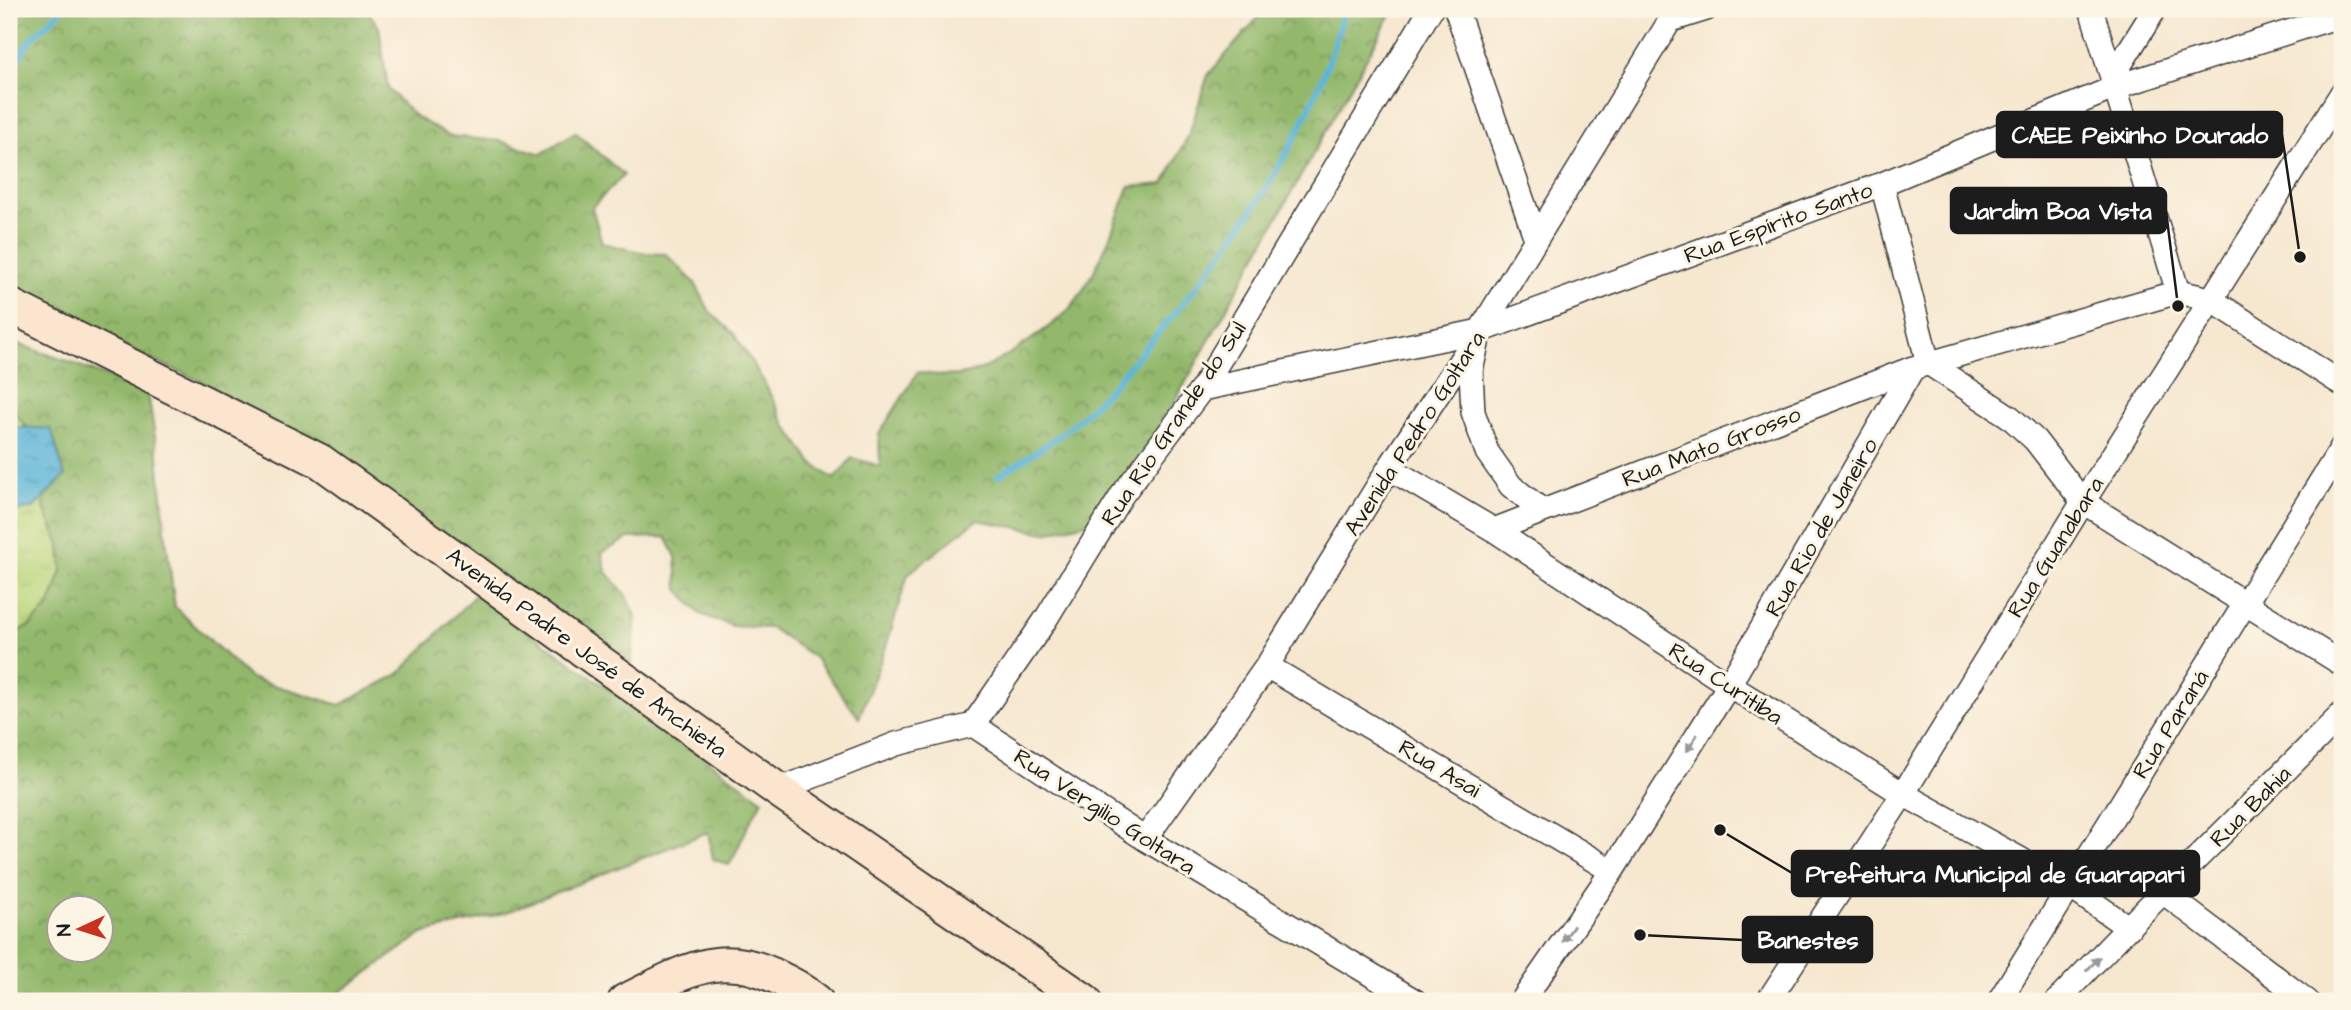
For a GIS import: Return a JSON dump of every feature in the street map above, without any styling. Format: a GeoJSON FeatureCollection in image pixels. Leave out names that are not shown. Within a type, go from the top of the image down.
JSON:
{"type":"FeatureCollection","features":[{"type":"Feature","properties":{"kind":"main road","name":"Avenida Padre José de Anchieta"},"geometry":{"type":"LineString","coordinates":[[9,305],[320,461],[778,790],[1084,1001]]}},
{"type":"Feature","properties":{"kind":"main road","name":"Avenida Padre José de Anchieta"},"geometry":{"type":"LineString","coordinates":[[9,325],[70,335]]}},
{"type":"Feature","properties":{"kind":"main road"},"geometry":{"type":"LineString","coordinates":[[625,1001],[711,964],[737,962],[763,970],[804,991],[816,1001]]}},
{"type":"Feature","properties":{"kind":"street","name":"Rua Rio Grande do Sul"},"geometry":{"type":"LineString","coordinates":[[972,725],[1044,622],[1122,495],[1202,389],[1431,9]]}},
{"type":"Feature","properties":{"kind":"street"},"geometry":{"type":"LineString","coordinates":[[1456,9],[1536,239]]}},
{"type":"Feature","properties":{"kind":"street"},"geometry":{"type":"LineString","coordinates":[[1672,12],[1706,9]]}},
{"type":"Feature","properties":{"kind":"street"},"geometry":{"type":"LineString","coordinates":[[2091,9],[2178,292]]}},
{"type":"Feature","properties":{"kind":"street"},"geometry":{"type":"LineString","coordinates":[[2115,81],[2155,9]]}},
{"type":"Feature","properties":{"kind":"street","name":"Avenida Pedro Goltara"},"geometry":{"type":"LineString","coordinates":[[1145,839],[1268,666],[1389,468],[1480,331],[1672,12]]}},
{"type":"Feature","properties":{"kind":"street","name":"Rua Espírito Santo"},"geometry":{"type":"LineString","coordinates":[[1202,389],[1480,331],[1882,184],[2115,81],[2342,15]]}},
{"type":"Feature","properties":{"kind":"street","name":"Rua Guanabara"},"geometry":{"type":"LineString","coordinates":[[1768,1001],[1903,794],[2210,299],[2342,93]]}},
{"type":"Feature","properties":{"kind":"street"},"geometry":{"type":"LineString","coordinates":[[1882,184],[1921,365],[2010,417],[2035,440],[2083,502],[2342,664]]}},
{"type":"Feature","properties":{"kind":"street"},"geometry":{"type":"LineString","coordinates":[[1921,365],[2178,292],[2210,299],[2342,384]]}},
{"type":"Feature","properties":{"kind":"street"},"geometry":{"type":"LineString","coordinates":[[1480,331],[1471,371],[1473,412],[1487,452],[1511,485],[1543,512]]}},
{"type":"Feature","properties":{"kind":"street","name":"Rua Mato Grosso"},"geometry":{"type":"LineString","coordinates":[[1494,530],[1921,365]]}},
{"type":"Feature","properties":{"kind":"street","name":"Rua Rio de Janeiro"},"geometry":{"type":"LineString","coordinates":[[1522,1001],[1612,871],[1729,685],[1921,365]]}},
{"type":"Feature","properties":{"kind":"street","name":"Rua Paraná"},"geometry":{"type":"LineString","coordinates":[[1998,1001],[2342,447]]}},
{"type":"Feature","properties":{"kind":"street","name":"Rua Curitiba"},"geometry":{"type":"LineString","coordinates":[[1389,468],[1494,530],[1729,685],[1903,794],[2069,886],[2129,928]]}},
{"type":"Feature","properties":{"kind":"street","name":"Rua Asai"},"geometry":{"type":"LineString","coordinates":[[1268,666],[1612,871]]}},
{"type":"Feature","properties":{"kind":"street"},"geometry":{"type":"LineString","coordinates":[[778,790],[896,744],[972,725]]}},
{"type":"Feature","properties":{"kind":"street","name":"Rua Vergilio Goltara"},"geometry":{"type":"LineString","coordinates":[[972,725],[1145,839],[1415,1001]]}},
{"type":"Feature","properties":{"kind":"street","name":"Rua Bahia"},"geometry":{"type":"LineString","coordinates":[[2057,1001],[2163,892],[2338,727]]}},
{"type":"Feature","properties":{"kind":"street"},"geometry":{"type":"LineString","coordinates":[[2163,892],[2308,1001]]}},
{"type":"Feature","properties":{"kind":"green space"},"geometry":{"type":"Polygon","coordinates":[[[9,9],[366,9],[379,27],[388,89],[415,116],[449,136],[500,141],[541,154],[575,132],[624,175],[592,207],[602,243],[645,253],[666,254],[695,283],[710,312],[734,334],[764,382],[785,424],[812,463],[834,479],[852,458],[880,466],[879,434],[918,372],[954,375],[986,367],[1026,343],[1070,308],[1097,265],[1129,187],[1164,184],[1189,134],[1208,75],[1257,19],[1261,9],[1394,9],[1121,498],[1086,523],[1046,533],[977,520],[908,574],[887,644],[859,718],[815,658],[771,628],[732,626],[700,614],[678,589],[676,557],[666,537],[629,538],[602,553],[606,571],[626,595],[636,616],[631,667],[251,410],[196,379],[138,354],[74,318],[9,293],[9,9]]]}},
{"type":"Feature","properties":{"kind":"green space"},"geometry":{"type":"Polygon","coordinates":[[[9,341],[148,393],[175,607],[250,678],[340,705],[399,674],[476,594],[763,800],[729,865],[713,859],[708,832],[507,912],[422,934],[328,1001],[9,1001],[9,635],[30,626],[50,605],[62,570],[60,545],[44,508],[46,483],[35,438],[9,405],[9,341]]]}},
{"type":"Feature","properties":{"kind":"green space"},"geometry":{"type":"Polygon","coordinates":[[[9,405],[35,437],[46,483],[44,508],[60,545],[62,570],[50,605],[30,626],[9,635],[9,405]]]}},
{"type":"Feature","properties":{"kind":"water"},"geometry":{"type":"Polygon","coordinates":[[[9,415],[17,427],[51,429],[65,476],[33,508],[9,513],[9,415]]]}},
{"type":"Feature","properties":{"kind":"waterway"},"geometry":{"type":"LineString","coordinates":[[9,72],[31,39],[63,9]]}},
{"type":"Feature","properties":{"kind":"waterway"},"geometry":{"type":"LineString","coordinates":[[998,476],[1060,435],[1091,408],[1182,304],[1241,227],[1292,143],[1314,99],[1344,9]]}},
{"type":"Feature","properties":{"kind":"place","name":"CAEE Peixinho Dourado"},"geometry":{"type":"Point","coordinates":[2300,257]}},
{"type":"Feature","properties":{"kind":"place","name":"Jardim Boa Vista"},"geometry":{"type":"Point","coordinates":[2178,306]}},
{"type":"Feature","properties":{"kind":"place","name":"Prefeitura Municipal de Guarapari"},"geometry":{"type":"Point","coordinates":[1720,830]}},
{"type":"Feature","properties":{"kind":"place","name":"Banestes"},"geometry":{"type":"Point","coordinates":[1640,935]}}]}
